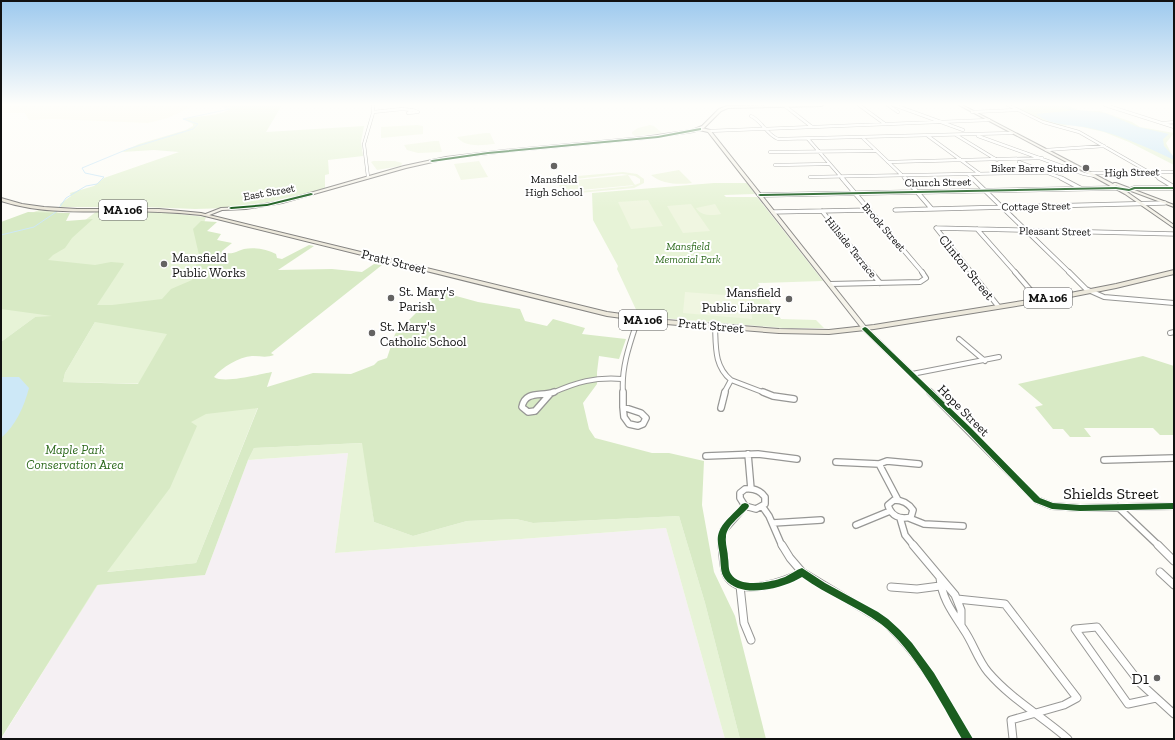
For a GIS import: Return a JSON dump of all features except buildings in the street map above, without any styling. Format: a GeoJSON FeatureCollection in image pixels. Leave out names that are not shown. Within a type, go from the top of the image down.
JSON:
{"type":"FeatureCollection","features":[{"type":"Feature","properties":{"kind":"main road","name":"East Street"},"geometry":{"type":"LineString","coordinates":[[205,215],[221,209],[246,208],[282,202],[368,177],[458,156],[628,140]]}},
{"type":"Feature","properties":{"kind":"main road","name":"Hope Street"},"geometry":{"type":"LineString","coordinates":[[716,140],[865,329]]}},
{"type":"Feature","properties":{"kind":"main road"},"geometry":{"type":"LineString","coordinates":[[1025,140],[1127,191],[1174,227]]}},
{"type":"Feature","properties":{"kind":"main road"},"geometry":{"type":"LineString","coordinates":[[1096,176],[1116,188],[1173,205]]}},
{"type":"Feature","properties":{"kind":"main road","name":"Pratt Street"},"geometry":{"type":"LineString","coordinates":[[1,199],[21,205],[62,210],[183,211],[205,215],[607,314],[638,319],[715,326],[810,332],[865,329],[1090,291]]}},
{"type":"Feature","properties":{"kind":"main road","name":"MA 106"},"geometry":{"type":"LineString","coordinates":[[1090,291],[1174,272]]}},
{"type":"Feature","properties":{"kind":"street"},"geometry":{"type":"LineString","coordinates":[[364,140],[368,177]]}},
{"type":"Feature","properties":{"kind":"street","name":"Brook Street"},"geometry":{"type":"LineString","coordinates":[[808,140],[870,210],[926,278],[920,282],[880,283]]}},
{"type":"Feature","properties":{"kind":"street"},"geometry":{"type":"LineString","coordinates":[[865,140],[903,176],[931,208]]}},
{"type":"Feature","properties":{"kind":"street"},"geometry":{"type":"LineString","coordinates":[[933,140],[980,174]]}},
{"type":"Feature","properties":{"kind":"street"},"geometry":{"type":"LineString","coordinates":[[963,140],[998,161]]}},
{"type":"Feature","properties":{"kind":"street"},"geometry":{"type":"LineString","coordinates":[[988,140],[1078,172],[1096,176]]}},
{"type":"Feature","properties":{"kind":"street"},"geometry":{"type":"LineString","coordinates":[[1092,140],[1174,187]]}},
{"type":"Feature","properties":{"kind":"street"},"geometry":{"type":"LineString","coordinates":[[1046,150],[1104,146]]}},
{"type":"Feature","properties":{"kind":"street"},"geometry":{"type":"LineString","coordinates":[[770,152],[876,151]]}},
{"type":"Feature","properties":{"kind":"street"},"geometry":{"type":"LineString","coordinates":[[888,162],[998,161],[1042,158]]}},
{"type":"Feature","properties":{"kind":"street"},"geometry":{"type":"LineString","coordinates":[[1015,160],[1066,180],[1080,189]]}},
{"type":"Feature","properties":{"kind":"street"},"geometry":{"type":"LineString","coordinates":[[775,165],[829,164]]}},
{"type":"Feature","properties":{"kind":"street"},"geometry":{"type":"LineString","coordinates":[[810,177],[1078,172]]}},
{"type":"Feature","properties":{"kind":"street","name":"High Street"},"geometry":{"type":"LineString","coordinates":[[1090,173],[1174,172]]}},
{"type":"Feature","properties":{"kind":"street"},"geometry":{"type":"LineString","coordinates":[[968,174],[1090,291]]}},
{"type":"Feature","properties":{"kind":"street"},"geometry":{"type":"LineString","coordinates":[[1127,191],[1134,188],[1174,187]]}},
{"type":"Feature","properties":{"kind":"street","name":"Church Street"},"geometry":{"type":"LineString","coordinates":[[760,195],[1116,188]]}},
{"type":"Feature","properties":{"kind":"street","name":"Cottage Street"},"geometry":{"type":"LineString","coordinates":[[895,210],[1001,206],[1165,203]]}},
{"type":"Feature","properties":{"kind":"street"},"geometry":{"type":"LineString","coordinates":[[773,212],[870,210]]}},
{"type":"Feature","properties":{"kind":"street","name":"Hillside Terrace"},"geometry":{"type":"LineString","coordinates":[[822,212],[880,283]]}},
{"type":"Feature","properties":{"kind":"street","name":"Pleasant Street"},"geometry":{"type":"LineString","coordinates":[[936,228],[1174,234]]}},
{"type":"Feature","properties":{"kind":"street","name":"Clinton Street"},"geometry":{"type":"LineString","coordinates":[[936,228],[998,306]]}},
{"type":"Feature","properties":{"kind":"street"},"geometry":{"type":"LineString","coordinates":[[977,229],[1039,300]]}},
{"type":"Feature","properties":{"kind":"street"},"geometry":{"type":"LineString","coordinates":[[830,284],[880,283]]}},
{"type":"Feature","properties":{"kind":"street","name":"Pratt Street"},"geometry":{"type":"LineString","coordinates":[[1090,291],[1104,297],[1174,303]]}},
{"type":"Feature","properties":{"kind":"street"},"geometry":{"type":"LineString","coordinates":[[623,407],[644,415],[646,418],[645,422],[638,426],[628,424],[625,420],[623,407],[622,379],[626,358],[638,319]]}},
{"type":"Feature","properties":{"kind":"street"},"geometry":{"type":"LineString","coordinates":[[715,326],[717,364],[723,373],[731,380],[768,394],[794,399]]}},
{"type":"Feature","properties":{"kind":"street","name":"Hope Street"},"geometry":{"type":"LineString","coordinates":[[865,329],[969,430],[1026,490],[1037,500],[1048,505]]}},
{"type":"Feature","properties":{"kind":"street"},"geometry":{"type":"LineString","coordinates":[[959,339],[985,361]]}},
{"type":"Feature","properties":{"kind":"street"},"geometry":{"type":"LineString","coordinates":[[912,374],[985,361],[999,357]]}},
{"type":"Feature","properties":{"kind":"street"},"geometry":{"type":"LineString","coordinates":[[550,394],[535,412],[528,412],[522,407],[525,400],[532,395],[550,394],[566,386],[588,379],[622,379]]}},
{"type":"Feature","properties":{"kind":"street"},"geometry":{"type":"LineString","coordinates":[[721,408],[725,390],[731,380]]}},
{"type":"Feature","properties":{"kind":"street"},"geometry":{"type":"LineString","coordinates":[[748,454],[751,489]]}},
{"type":"Feature","properties":{"kind":"street"},"geometry":{"type":"LineString","coordinates":[[706,456],[748,454],[796,459]]}},
{"type":"Feature","properties":{"kind":"street"},"geometry":{"type":"LineString","coordinates":[[1104,460],[1174,458]]}},
{"type":"Feature","properties":{"kind":"street"},"geometry":{"type":"LineString","coordinates":[[836,462],[879,464],[887,462],[919,464]]}},
{"type":"Feature","properties":{"kind":"street"},"geometry":{"type":"LineString","coordinates":[[879,464],[898,500]]}},
{"type":"Feature","properties":{"kind":"street"},"geometry":{"type":"LineString","coordinates":[[751,489],[760,491],[765,497],[765,504],[752,509],[745,506],[741,501],[740,496],[742,491],[751,489]]}},
{"type":"Feature","properties":{"kind":"street"},"geometry":{"type":"LineString","coordinates":[[909,518],[913,513],[912,508],[904,501],[898,500],[889,502],[888,505],[890,511],[900,518],[909,518],[924,524],[963,526]]}},
{"type":"Feature","properties":{"kind":"street","name":"Shields Street"},"geometry":{"type":"LineString","coordinates":[[1048,505],[1080,508],[1174,506]]}},
{"type":"Feature","properties":{"kind":"street"},"geometry":{"type":"LineString","coordinates":[[745,506],[726,528],[722,535],[726,570],[730,578],[740,586],[754,587],[776,583],[795,577],[802,572]]}},
{"type":"Feature","properties":{"kind":"street"},"geometry":{"type":"LineString","coordinates":[[762,506],[769,513],[784,549],[802,572],[873,614],[898,633],[916,655],[968,739]]}},
{"type":"Feature","properties":{"kind":"street"},"geometry":{"type":"LineString","coordinates":[[1118,507],[1174,561]]}},
{"type":"Feature","properties":{"kind":"street"},"geometry":{"type":"LineString","coordinates":[[856,525],[890,511]]}},
{"type":"Feature","properties":{"kind":"street"},"geometry":{"type":"LineString","coordinates":[[900,518],[905,535],[931,565],[957,600],[961,610],[961,625]]}},
{"type":"Feature","properties":{"kind":"street"},"geometry":{"type":"LineString","coordinates":[[773,523],[821,520]]}},
{"type":"Feature","properties":{"kind":"street"},"geometry":{"type":"LineString","coordinates":[[1160,572],[1174,585]]}},
{"type":"Feature","properties":{"kind":"street"},"geometry":{"type":"LineString","coordinates":[[940,578],[940,586],[945,602],[961,625],[979,660],[987,671],[1003,689],[1068,739]]}},
{"type":"Feature","properties":{"kind":"street"},"geometry":{"type":"LineString","coordinates":[[740,586],[744,623],[751,640]]}},
{"type":"Feature","properties":{"kind":"street"},"geometry":{"type":"LineString","coordinates":[[891,587],[917,589],[940,586]]}},
{"type":"Feature","properties":{"kind":"street"},"geometry":{"type":"LineString","coordinates":[[957,600],[1005,604],[1077,698],[1064,705],[1011,720],[1013,739]]}},
{"type":"Feature","properties":{"kind":"street"},"geometry":{"type":"LineString","coordinates":[[1156,698],[1128,704],[1076,629],[1097,627],[1135,678],[1174,714]]}},
{"type":"Feature","properties":{"kind":"shaded area"},"geometry":{"type":"Polygon","coordinates":[[[348,453],[335,553],[666,528],[725,739],[1,739],[97,585],[205,575],[248,460],[348,453]]]}},
{"type":"Feature","properties":{"kind":"green space"},"geometry":{"type":"Polygon","coordinates":[[[154,140],[361,140],[363,156],[328,160],[329,174],[325,175],[325,189],[274,201],[230,208],[195,209],[146,207],[61,207],[60,204],[71,196],[70,193],[94,186],[104,178],[179,152],[154,150],[122,152],[139,144],[154,140]]]}},
{"type":"Feature","properties":{"kind":"green space"},"geometry":{"type":"Polygon","coordinates":[[[460,140],[493,140],[495,144],[469,144],[460,140]]]}},
{"type":"Feature","properties":{"kind":"green space"},"geometry":{"type":"Polygon","coordinates":[[[1123,140],[1169,140],[1166,143],[1174,159],[1174,165],[1123,140]]]}},
{"type":"Feature","properties":{"kind":"green space"},"geometry":{"type":"Polygon","coordinates":[[[439,141],[442,152],[418,153],[407,150],[404,145],[439,141]]]}},
{"type":"Feature","properties":{"kind":"green space"},"geometry":{"type":"Polygon","coordinates":[[[395,161],[402,163],[401,166],[377,170],[371,162],[395,161]]]}},
{"type":"Feature","properties":{"kind":"green space"},"geometry":{"type":"Polygon","coordinates":[[[479,161],[488,177],[461,180],[454,164],[479,161]]]}},
{"type":"Feature","properties":{"kind":"green space"},"geometry":{"type":"Polygon","coordinates":[[[679,170],[692,183],[670,183],[655,178],[651,175],[679,170]]]}},
{"type":"Feature","properties":{"kind":"green space"},"geometry":{"type":"Polygon","coordinates":[[[623,172],[637,174],[644,179],[644,183],[634,188],[579,193],[568,191],[560,187],[559,185],[563,180],[556,180],[555,178],[623,172]],[[622,174],[575,179],[581,191],[632,186],[640,183],[640,179],[635,176],[622,174]]]}},
{"type":"Feature","properties":{"kind":"green space"},"geometry":{"type":"Polygon","coordinates":[[[628,175],[635,185],[581,190],[577,180],[628,175]]]}},
{"type":"Feature","properties":{"kind":"green space","name":"Mansfield Memorial Park"},"geometry":{"type":"Polygon","coordinates":[[[714,183],[747,183],[755,194],[724,195],[726,197],[757,197],[823,281],[758,283],[781,319],[816,320],[824,328],[783,328],[639,316],[617,269],[618,266],[593,220],[592,193],[714,183]]]}},
{"type":"Feature","properties":{"kind":"green space"},"geometry":{"type":"Polygon","coordinates":[[[648,200],[663,226],[631,229],[618,202],[648,200]]]}},
{"type":"Feature","properties":{"kind":"green space"},"geometry":{"type":"Polygon","coordinates":[[[691,204],[710,231],[683,233],[667,206],[691,204]]]}},
{"type":"Feature","properties":{"kind":"green space"},"geometry":{"type":"Polygon","coordinates":[[[715,204],[721,214],[704,214],[700,213],[696,208],[715,204]]]}},
{"type":"Feature","properties":{"kind":"green space"},"geometry":{"type":"Polygon","coordinates":[[[39,210],[57,211],[63,237],[97,211],[159,212],[206,217],[200,235],[203,385],[63,382],[65,373],[98,317],[35,317],[1,342],[1,225],[39,210]]]}},
{"type":"Feature","properties":{"kind":"green space","name":"Maple Park Conservation Area"},"geometry":{"type":"Polygon","coordinates":[[[28,212],[70,213],[66,221],[93,219],[72,238],[65,248],[53,255],[48,260],[95,265],[111,262],[123,263],[124,264],[97,305],[112,305],[162,299],[171,289],[192,280],[199,255],[193,229],[201,221],[217,222],[207,231],[221,234],[217,240],[232,243],[222,251],[225,253],[233,253],[248,248],[256,248],[272,252],[276,254],[277,258],[282,259],[309,245],[314,246],[278,270],[332,269],[362,272],[374,264],[382,265],[271,353],[274,355],[266,357],[252,356],[236,360],[221,370],[214,377],[219,379],[234,379],[272,372],[267,387],[313,373],[351,374],[374,365],[378,361],[387,358],[395,334],[438,291],[478,302],[520,309],[525,321],[547,326],[553,319],[585,328],[582,334],[626,339],[619,359],[599,356],[597,384],[583,403],[589,429],[595,438],[652,453],[669,453],[704,461],[702,505],[714,572],[735,616],[766,739],[740,739],[705,603],[679,516],[533,523],[516,519],[467,521],[413,536],[374,522],[362,443],[254,448],[248,460],[205,575],[97,585],[1,738],[1,342],[35,317],[52,316],[1,309],[1,222],[28,212]],[[95,322],[65,373],[63,382],[138,384],[167,334],[95,322]],[[258,408],[206,414],[191,422],[197,426],[170,488],[107,572],[196,563],[258,408]]]}},
{"type":"Feature","properties":{"kind":"green space"},"geometry":{"type":"Polygon","coordinates":[[[685,292],[751,297],[752,319],[683,313],[685,292]]]}},
{"type":"Feature","properties":{"kind":"green space"},"geometry":{"type":"Polygon","coordinates":[[[1143,356],[1174,366],[1174,435],[1160,435],[1153,428],[1084,428],[1091,437],[1070,437],[1063,429],[1053,429],[1035,407],[1043,405],[1018,384],[1143,356]]]}},
{"type":"Feature","properties":{"kind":"green space"},"geometry":{"type":"Polygon","coordinates":[[[266,387],[196,563],[106,572],[1,738],[1,707],[180,427],[206,397],[266,387]]]}},
{"type":"Feature","properties":{"kind":"green space"},"geometry":{"type":"Polygon","coordinates":[[[363,443],[374,522],[413,536],[467,521],[516,519],[533,523],[679,516],[705,603],[740,739],[725,739],[666,528],[335,553],[348,453],[248,460],[254,448],[363,443]]]}},
{"type":"Feature","properties":{"kind":"water"},"geometry":{"type":"Polygon","coordinates":[[[1126,140],[1163,140],[1164,146],[1174,157],[1174,160],[1126,140]]]}},
{"type":"Feature","properties":{"kind":"water"},"geometry":{"type":"Polygon","coordinates":[[[1,377],[19,377],[29,388],[19,415],[1,438],[1,377]]]}},
{"type":"Feature","properties":{"kind":"waterway"},"geometry":{"type":"LineString","coordinates":[[1,235],[34,227],[56,212],[66,198],[86,186],[97,184],[104,177],[85,173],[82,168],[128,149],[159,140]]}},
{"type":"Feature","properties":{"kind":"cycle path"},"geometry":{"type":"LineString","coordinates":[[432,161],[488,153],[631,140]]}},
{"type":"Feature","properties":{"kind":"cycle path"},"geometry":{"type":"LineString","coordinates":[[760,195],[1116,188],[1129,190],[1134,188],[1174,188]]}},
{"type":"Feature","properties":{"kind":"cycle path"},"geometry":{"type":"LineString","coordinates":[[231,208],[267,205],[311,194]]}},
{"type":"Feature","properties":{"kind":"cycle path"},"geometry":{"type":"LineString","coordinates":[[865,329],[969,430],[1037,500],[1052,506],[1080,508],[1174,506]]}},
{"type":"Feature","properties":{"kind":"cycle path"},"geometry":{"type":"LineString","coordinates":[[745,506],[728,524],[722,534],[725,567],[728,577],[735,583],[753,587],[786,581],[802,572],[822,586],[875,615],[885,622],[909,646],[931,677],[968,739]]}},
{"type":"Feature","properties":{"kind":"place","name":"Mansfield High School"},"geometry":{"type":"Point","coordinates":[554,166]}},
{"type":"Feature","properties":{"kind":"place","name":"Biker Barre Studio"},"geometry":{"type":"Point","coordinates":[1086,168]}},
{"type":"Feature","properties":{"kind":"place","name":"Mansfield Public Works"},"geometry":{"type":"Point","coordinates":[164,264]}},
{"type":"Feature","properties":{"kind":"place","name":"St. Mary's Parish"},"geometry":{"type":"Point","coordinates":[391,298]}},
{"type":"Feature","properties":{"kind":"place","name":"Mansfield Public Library"},"geometry":{"type":"Point","coordinates":[789,299]}},
{"type":"Feature","properties":{"kind":"place","name":"St. Mary's Catholic School"},"geometry":{"type":"Point","coordinates":[372,333]}},
{"type":"Feature","properties":{"kind":"place","name":"D1"},"geometry":{"type":"Point","coordinates":[1157,678]}}]}
